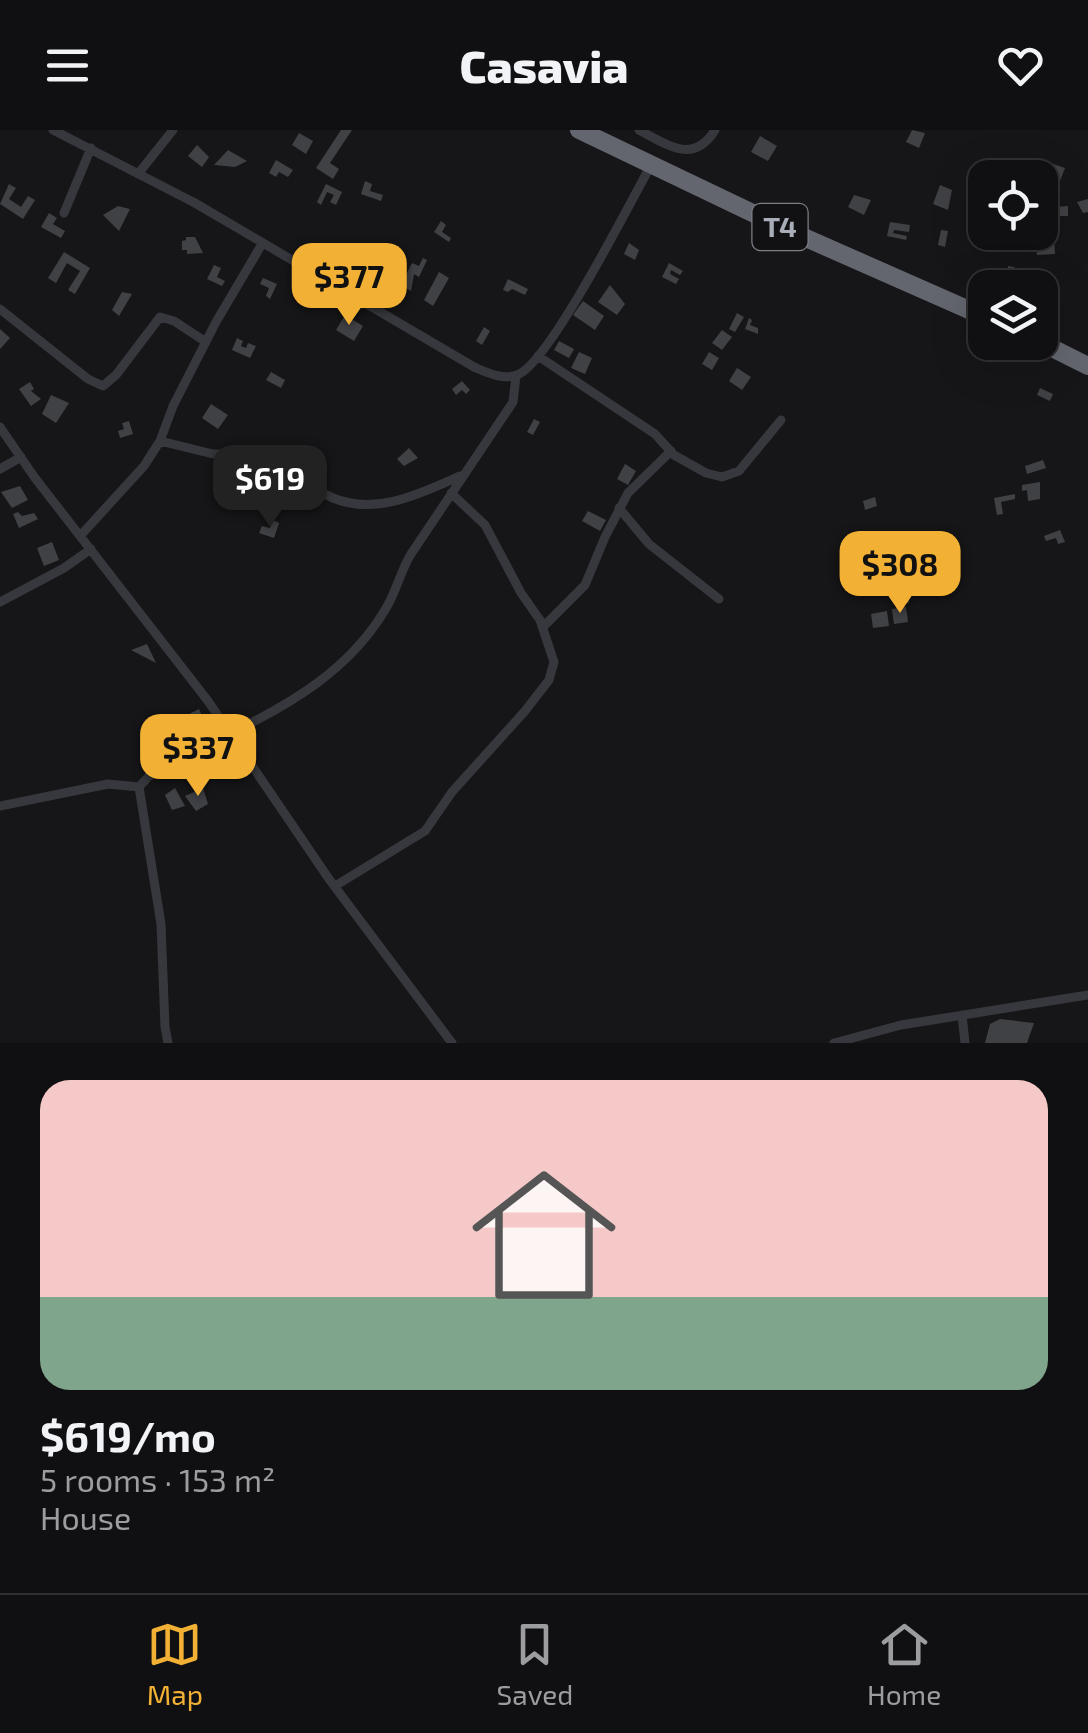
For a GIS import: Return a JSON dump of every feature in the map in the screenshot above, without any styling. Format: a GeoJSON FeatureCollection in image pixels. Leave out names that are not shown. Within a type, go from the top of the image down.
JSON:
{"type":"FeatureCollection","features":[{"type":"Feature","properties":{"kind":"highway","name":"T4"},"geometry":{"type":"LineString","coordinates":[[579,130],[790,231],[968,310]]}},
{"type":"Feature","properties":{"kind":"highway"},"geometry":{"type":"LineString","coordinates":[[1058,351],[1088,366]]}},
{"type":"Feature","properties":{"kind":"street"},"geometry":{"type":"LineString","coordinates":[[53,130],[195,202],[474,367],[492,374],[516,376],[530,368],[579,295],[651,165]]}},
{"type":"Feature","properties":{"kind":"street"},"geometry":{"type":"LineString","coordinates":[[138,174],[173,130]]}},
{"type":"Feature","properties":{"kind":"street"},"geometry":{"type":"LineString","coordinates":[[639,130],[678,149],[690,150],[707,143],[715,130]]}},
{"type":"Feature","properties":{"kind":"street"},"geometry":{"type":"LineString","coordinates":[[64,213],[91,148]]}},
{"type":"Feature","properties":{"kind":"street"},"geometry":{"type":"LineString","coordinates":[[81,535],[144,466],[160,441],[206,342],[262,244]]}},
{"type":"Feature","properties":{"kind":"street"},"geometry":{"type":"LineString","coordinates":[[0,309],[88,379],[103,386],[116,376],[160,317],[174,321],[206,342]]}},
{"type":"Feature","properties":{"kind":"street"},"geometry":{"type":"LineString","coordinates":[[538,356],[655,434],[689,466],[706,473],[728,476],[748,462],[781,420]]}},
{"type":"Feature","properties":{"kind":"street"},"geometry":{"type":"LineString","coordinates":[[139,787],[149,776],[233,736],[303,695],[333,672],[387,607],[410,554],[514,402],[516,376]]}},
{"type":"Feature","properties":{"kind":"street"},"geometry":{"type":"LineString","coordinates":[[0,427],[233,736],[335,886],[452,1043]]}},
{"type":"Feature","properties":{"kind":"street"},"geometry":{"type":"LineString","coordinates":[[160,441],[213,454],[267,457],[334,498],[359,505],[403,499],[462,475]]}},
{"type":"Feature","properties":{"kind":"street"},"geometry":{"type":"LineString","coordinates":[[544,627],[585,585],[628,493],[671,451]]}},
{"type":"Feature","properties":{"kind":"street"},"geometry":{"type":"LineString","coordinates":[[0,469],[20,457]]}},
{"type":"Feature","properties":{"kind":"street"},"geometry":{"type":"LineString","coordinates":[[335,886],[425,832],[452,792],[548,680],[554,662],[544,627],[521,593],[486,525],[450,493]]}},
{"type":"Feature","properties":{"kind":"street"},"geometry":{"type":"LineString","coordinates":[[620,508],[649,544],[719,599]]}},
{"type":"Feature","properties":{"kind":"street"},"geometry":{"type":"LineString","coordinates":[[0,602],[91,549]]}},
{"type":"Feature","properties":{"kind":"street"},"geometry":{"type":"LineString","coordinates":[[0,806],[108,784],[139,787]]}},
{"type":"Feature","properties":{"kind":"street"},"geometry":{"type":"LineString","coordinates":[[139,787],[161,924],[168,1043]]}},
{"type":"Feature","properties":{"kind":"street"},"geometry":{"type":"LineString","coordinates":[[839,1042],[901,1025],[1088,995]]}},
{"type":"Feature","properties":{"kind":"street"},"geometry":{"type":"LineString","coordinates":[[962,1015],[965,1043]]}},
{"type":"Feature","properties":{"kind":"building"},"geometry":{"type":"Polygon","coordinates":[[[341,130],[352,130],[330,163],[339,169],[333,179],[316,168],[341,130]]]}},
{"type":"Feature","properties":{"kind":"building"},"geometry":{"type":"Polygon","coordinates":[[[912,130],[925,133],[919,148],[906,142],[912,130]]]}},
{"type":"Feature","properties":{"kind":"building"},"geometry":{"type":"Polygon","coordinates":[[[299,133],[313,141],[306,154],[292,145],[299,133]]]}},
{"type":"Feature","properties":{"kind":"building"},"geometry":{"type":"Polygon","coordinates":[[[760,136],[777,146],[768,161],[751,152],[760,136]]]}},
{"type":"Feature","properties":{"kind":"building"},"geometry":{"type":"Polygon","coordinates":[[[197,145],[209,157],[202,167],[188,156],[197,145]]]}},
{"type":"Feature","properties":{"kind":"building"},"geometry":{"type":"Polygon","coordinates":[[[228,150],[247,161],[235,167],[214,165],[228,150]]]}},
{"type":"Feature","properties":{"kind":"building"},"geometry":{"type":"Polygon","coordinates":[[[276,160],[293,170],[288,177],[279,172],[276,177],[269,173],[276,160]]]}},
{"type":"Feature","properties":{"kind":"building"},"geometry":{"type":"Polygon","coordinates":[[[1058,166],[1065,168],[1058,180],[1058,166]]]}},
{"type":"Feature","properties":{"kind":"building"},"geometry":{"type":"Polygon","coordinates":[[[365,181],[372,184],[370,191],[383,195],[381,201],[361,194],[365,181]]]}},
{"type":"Feature","properties":{"kind":"building"},"geometry":{"type":"Polygon","coordinates":[[[9,184],[16,188],[9,199],[21,207],[28,196],[35,200],[23,219],[0,204],[9,184]]]}},
{"type":"Feature","properties":{"kind":"building"},"geometry":{"type":"Polygon","coordinates":[[[326,184],[342,192],[336,205],[330,202],[334,195],[327,192],[321,205],[317,202],[326,184]]]}},
{"type":"Feature","properties":{"kind":"building"},"geometry":{"type":"Polygon","coordinates":[[[940,185],[952,190],[948,210],[933,204],[940,185]]]}},
{"type":"Feature","properties":{"kind":"building"},"geometry":{"type":"Polygon","coordinates":[[[854,195],[871,200],[864,215],[848,207],[854,195]]]}},
{"type":"Feature","properties":{"kind":"building"},"geometry":{"type":"Polygon","coordinates":[[[1088,199],[1088,212],[1083,213],[1077,202],[1088,199]]]}},
{"type":"Feature","properties":{"kind":"building"},"geometry":{"type":"Polygon","coordinates":[[[118,206],[130,209],[119,231],[103,215],[118,206]]]}},
{"type":"Feature","properties":{"kind":"building"},"geometry":{"type":"Polygon","coordinates":[[[1068,206],[1068,216],[1058,216],[1058,207],[1068,206]]]}},
{"type":"Feature","properties":{"kind":"building"},"geometry":{"type":"Polygon","coordinates":[[[49,213],[57,218],[53,224],[65,231],[61,238],[41,227],[49,213]]]}},
{"type":"Feature","properties":{"kind":"building"},"geometry":{"type":"Polygon","coordinates":[[[441,221],[446,225],[442,232],[451,238],[449,242],[434,232],[441,221]]]}},
{"type":"Feature","properties":{"kind":"building"},"geometry":{"type":"Polygon","coordinates":[[[890,222],[910,225],[909,232],[893,233],[907,236],[906,240],[887,236],[890,222]]]}},
{"type":"Feature","properties":{"kind":"building"},"geometry":{"type":"Polygon","coordinates":[[[941,230],[948,231],[945,247],[938,245],[941,230]]]}},
{"type":"Feature","properties":{"kind":"building"},"geometry":{"type":"Polygon","coordinates":[[[186,237],[195,237],[203,253],[187,254],[187,250],[182,250],[186,237]]]}},
{"type":"Feature","properties":{"kind":"building"},"geometry":{"type":"Polygon","coordinates":[[[629,243],[639,250],[635,260],[624,254],[629,243]]]}},
{"type":"Feature","properties":{"kind":"building"},"geometry":{"type":"Polygon","coordinates":[[[338,245],[361,257],[353,271],[331,258],[338,245]]]}},
{"type":"Feature","properties":{"kind":"building"},"geometry":{"type":"Polygon","coordinates":[[[375,250],[388,258],[382,268],[369,259],[375,250]]]}},
{"type":"Feature","properties":{"kind":"building"},"geometry":{"type":"Polygon","coordinates":[[[1037,250],[1055,250],[1055,254],[1037,255],[1037,250]]]}},
{"type":"Feature","properties":{"kind":"building"},"geometry":{"type":"Polygon","coordinates":[[[64,252],[90,268],[75,294],[68,290],[80,271],[67,263],[56,283],[48,278],[64,252]]]}},
{"type":"Feature","properties":{"kind":"building"},"geometry":{"type":"Polygon","coordinates":[[[423,258],[427,260],[419,277],[414,274],[411,291],[401,285],[412,263],[419,266],[423,258]]]}},
{"type":"Feature","properties":{"kind":"building"},"geometry":{"type":"Polygon","coordinates":[[[669,263],[683,271],[680,275],[671,270],[670,274],[679,279],[676,284],[662,277],[669,263]]]}},
{"type":"Feature","properties":{"kind":"building"},"geometry":{"type":"Polygon","coordinates":[[[214,265],[221,268],[217,277],[225,281],[222,286],[207,279],[214,265]]]}},
{"type":"Feature","properties":{"kind":"building"},"geometry":{"type":"Polygon","coordinates":[[[439,272],[449,278],[433,306],[424,300],[439,272]]]}},
{"type":"Feature","properties":{"kind":"building"},"geometry":{"type":"Polygon","coordinates":[[[263,278],[277,284],[270,299],[266,296],[269,288],[260,284],[263,278]]]}},
{"type":"Feature","properties":{"kind":"building"},"geometry":{"type":"Polygon","coordinates":[[[508,279],[528,289],[525,295],[503,290],[508,279]]]}},
{"type":"Feature","properties":{"kind":"building"},"geometry":{"type":"Polygon","coordinates":[[[610,285],[625,304],[617,315],[598,302],[610,285]]]}},
{"type":"Feature","properties":{"kind":"building"},"geometry":{"type":"Polygon","coordinates":[[[122,292],[132,294],[119,316],[112,310],[122,292]]]}},
{"type":"Feature","properties":{"kind":"building"},"geometry":{"type":"Polygon","coordinates":[[[583,301],[604,316],[595,330],[573,315],[583,301]]]}},
{"type":"Feature","properties":{"kind":"building"},"geometry":{"type":"Polygon","coordinates":[[[737,313],[744,317],[735,332],[729,329],[737,313]]]}},
{"type":"Feature","properties":{"kind":"building"},"geometry":{"type":"Polygon","coordinates":[[[345,315],[363,326],[354,341],[336,330],[345,315]]]}},
{"type":"Feature","properties":{"kind":"building"},"geometry":{"type":"Polygon","coordinates":[[[749,318],[750,325],[758,328],[758,334],[745,329],[749,318]]]}},
{"type":"Feature","properties":{"kind":"building"},"geometry":{"type":"Polygon","coordinates":[[[484,327],[490,331],[482,345],[476,341],[484,327]]]}},
{"type":"Feature","properties":{"kind":"building"},"geometry":{"type":"Polygon","coordinates":[[[0,329],[10,338],[0,349],[0,329]]]}},
{"type":"Feature","properties":{"kind":"building"},"geometry":{"type":"Polygon","coordinates":[[[722,330],[732,337],[722,350],[712,343],[722,330]]]}},
{"type":"Feature","properties":{"kind":"building"},"geometry":{"type":"Polygon","coordinates":[[[237,338],[243,341],[241,346],[256,346],[250,358],[232,350],[237,338]]]}},
{"type":"Feature","properties":{"kind":"building"},"geometry":{"type":"Polygon","coordinates":[[[559,341],[574,349],[569,358],[554,350],[559,341]]]}},
{"type":"Feature","properties":{"kind":"building"},"geometry":{"type":"Polygon","coordinates":[[[579,352],[592,358],[585,374],[571,368],[579,352]]]}},
{"type":"Feature","properties":{"kind":"building"},"geometry":{"type":"Polygon","coordinates":[[[709,352],[719,358],[712,370],[702,364],[709,352]]]}},
{"type":"Feature","properties":{"kind":"building"},"geometry":{"type":"Polygon","coordinates":[[[737,368],[751,377],[742,390],[729,381],[737,368]]]}},
{"type":"Feature","properties":{"kind":"building"},"geometry":{"type":"Polygon","coordinates":[[[271,372],[285,380],[281,388],[266,380],[271,372]]]}},
{"type":"Feature","properties":{"kind":"building"},"geometry":{"type":"Polygon","coordinates":[[[462,381],[470,390],[456,395],[452,389],[462,381]]]}},
{"type":"Feature","properties":{"kind":"building"},"geometry":{"type":"Polygon","coordinates":[[[30,382],[34,389],[31,391],[41,399],[31,406],[19,389],[30,382]]]}},
{"type":"Feature","properties":{"kind":"building"},"geometry":{"type":"Polygon","coordinates":[[[1040,388],[1053,394],[1050,401],[1037,395],[1040,388]]]}},
{"type":"Feature","properties":{"kind":"building"},"geometry":{"type":"Polygon","coordinates":[[[51,395],[69,403],[56,423],[42,414],[51,395]]]}},
{"type":"Feature","properties":{"kind":"building"},"geometry":{"type":"Polygon","coordinates":[[[211,404],[228,415],[218,429],[202,418],[211,404]]]}},
{"type":"Feature","properties":{"kind":"building"},"geometry":{"type":"Polygon","coordinates":[[[534,419],[540,422],[533,435],[527,432],[534,419]]]}},
{"type":"Feature","properties":{"kind":"building"},"geometry":{"type":"Polygon","coordinates":[[[129,421],[133,434],[120,438],[122,423],[129,421]]]}},
{"type":"Feature","properties":{"kind":"building"},"geometry":{"type":"Polygon","coordinates":[[[409,448],[418,458],[404,466],[397,459],[409,448]]]}},
{"type":"Feature","properties":{"kind":"building"},"geometry":{"type":"Polygon","coordinates":[[[1043,460],[1046,468],[1027,474],[1025,466],[1043,460]]]}},
{"type":"Feature","properties":{"kind":"building"},"geometry":{"type":"Polygon","coordinates":[[[625,464],[636,471],[628,485],[617,479],[625,464]]]}},
{"type":"Feature","properties":{"kind":"building"},"geometry":{"type":"Polygon","coordinates":[[[1040,482],[1040,499],[1028,501],[1022,485],[1040,482]]]}},
{"type":"Feature","properties":{"kind":"building"},"geometry":{"type":"Polygon","coordinates":[[[20,486],[28,500],[12,508],[1,492],[20,486]]]}},
{"type":"Feature","properties":{"kind":"building"},"geometry":{"type":"Polygon","coordinates":[[[1015,494],[1015,499],[1001,502],[1003,514],[997,515],[994,498],[1015,494]]]}},
{"type":"Feature","properties":{"kind":"building"},"geometry":{"type":"Polygon","coordinates":[[[875,497],[877,506],[865,510],[863,501],[875,497]]]}},
{"type":"Feature","properties":{"kind":"building"},"geometry":{"type":"Polygon","coordinates":[[[588,511],[606,520],[600,531],[582,521],[588,511]]]}},
{"type":"Feature","properties":{"kind":"building"},"geometry":{"type":"Polygon","coordinates":[[[18,512],[22,516],[34,513],[38,519],[19,528],[13,514],[18,512]]]}},
{"type":"Feature","properties":{"kind":"building"},"geometry":{"type":"Polygon","coordinates":[[[273,520],[279,523],[274,538],[259,533],[262,526],[270,528],[273,520]]]}},
{"type":"Feature","properties":{"kind":"building"},"geometry":{"type":"Polygon","coordinates":[[[1060,530],[1065,542],[1058,544],[1056,538],[1046,541],[1044,536],[1060,530]]]}},
{"type":"Feature","properties":{"kind":"building"},"geometry":{"type":"Polygon","coordinates":[[[52,542],[59,560],[44,566],[37,548],[52,542]]]}},
{"type":"Feature","properties":{"kind":"building"},"geometry":{"type":"Polygon","coordinates":[[[903,585],[908,585],[909,603],[903,603],[903,585]]]}},
{"type":"Feature","properties":{"kind":"building"},"geometry":{"type":"Polygon","coordinates":[[[906,607],[908,622],[894,624],[892,609],[906,607]]]}},
{"type":"Feature","properties":{"kind":"building"},"geometry":{"type":"Polygon","coordinates":[[[887,611],[889,626],[873,628],[871,614],[887,611]]]}},
{"type":"Feature","properties":{"kind":"building"},"geometry":{"type":"Polygon","coordinates":[[[147,644],[156,663],[131,650],[147,644]]]}},
{"type":"Feature","properties":{"kind":"building"},"geometry":{"type":"Polygon","coordinates":[[[199,709],[210,735],[197,738],[185,716],[199,709]]]}},
{"type":"Feature","properties":{"kind":"building"},"geometry":{"type":"Polygon","coordinates":[[[168,738],[171,744],[163,748],[167,757],[161,760],[154,745],[168,738]]]}},
{"type":"Feature","properties":{"kind":"building"},"geometry":{"type":"Polygon","coordinates":[[[175,788],[185,806],[172,810],[165,795],[175,788]]]}},
{"type":"Feature","properties":{"kind":"building"},"geometry":{"type":"Polygon","coordinates":[[[203,788],[208,804],[196,811],[185,796],[203,788]]]}},
{"type":"Feature","properties":{"kind":"building"},"geometry":{"type":"Polygon","coordinates":[[[1000,1019],[1034,1023],[1027,1043],[985,1043],[990,1024],[1000,1019]]]}}]}
